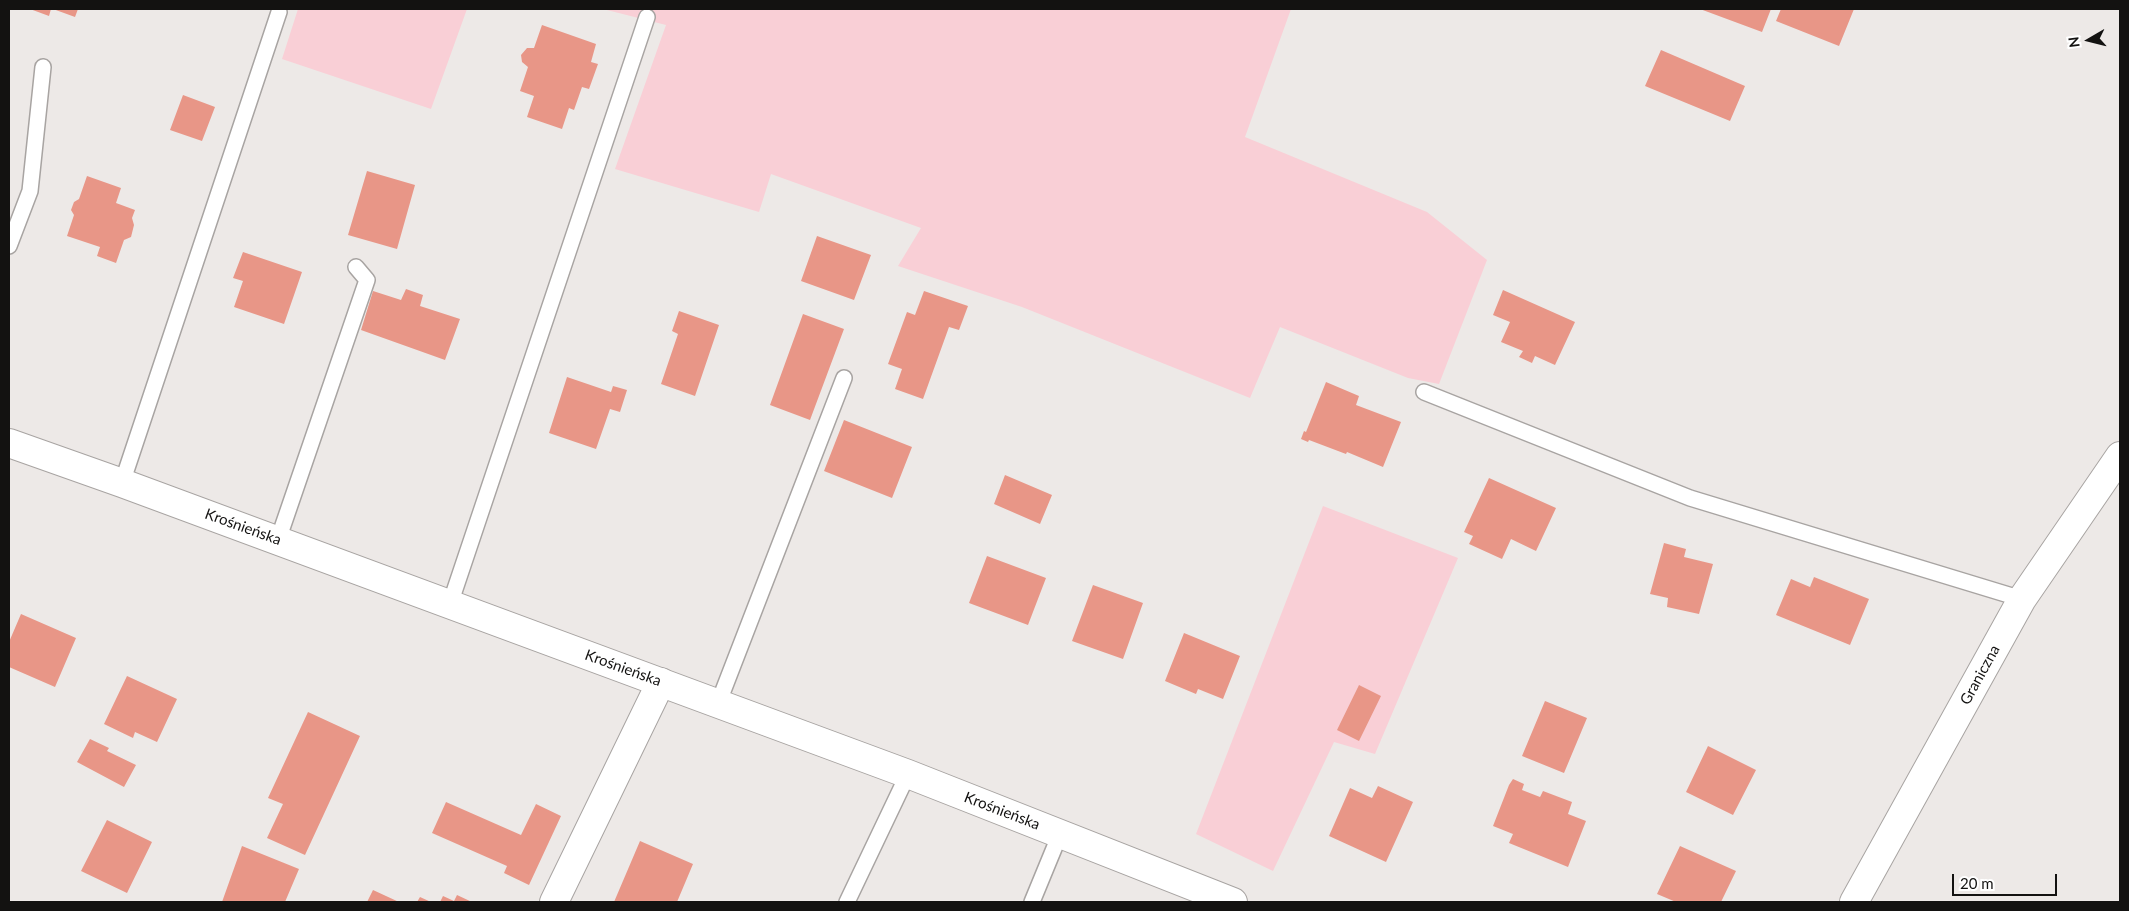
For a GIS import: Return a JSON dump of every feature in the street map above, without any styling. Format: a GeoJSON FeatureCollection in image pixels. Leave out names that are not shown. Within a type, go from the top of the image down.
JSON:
{"type":"FeatureCollection","features":[{"type":"Feature","properties":{"kind":"main road","name":"Krośnieńska"},"geometry":{"type":"LineString","coordinates":[[9,444],[278,540],[908,774],[1233,902]]}},
{"type":"Feature","properties":{"kind":"main road","name":"Graniczna"},"geometry":{"type":"LineString","coordinates":[[1854,902],[2022,599],[2120,456]]}},
{"type":"Feature","properties":{"kind":"main road"},"geometry":{"type":"LineString","coordinates":[[554,902],[661,682]]}},
{"type":"Feature","properties":{"kind":"lane"},"geometry":{"type":"LineString","coordinates":[[122,483],[279,12]]}},
{"type":"Feature","properties":{"kind":"lane"},"geometry":{"type":"LineString","coordinates":[[450,604],[647,17]]}},
{"type":"Feature","properties":{"kind":"lane"},"geometry":{"type":"LineString","coordinates":[[9,246],[30,191],[43,67]]}},
{"type":"Feature","properties":{"kind":"lane"},"geometry":{"type":"LineString","coordinates":[[278,540],[367,280],[356,267]]}},
{"type":"Feature","properties":{"kind":"lane"},"geometry":{"type":"LineString","coordinates":[[718,704],[844,378]]}},
{"type":"Feature","properties":{"kind":"lane"},"geometry":{"type":"LineString","coordinates":[[1424,392],[1690,498],[2022,599]]}},
{"type":"Feature","properties":{"kind":"lane"},"geometry":{"type":"LineString","coordinates":[[847,902],[908,774]]}},
{"type":"Feature","properties":{"kind":"lane"},"geometry":{"type":"LineString","coordinates":[[1032,902],[1060,834]]}},
{"type":"Feature","properties":{"kind":"shaded area"},"geometry":{"type":"Polygon","coordinates":[[[298,9],[467,9],[431,109],[282,59],[298,9]]]}},
{"type":"Feature","properties":{"kind":"shaded area"},"geometry":{"type":"Polygon","coordinates":[[[603,9],[1291,9],[1245,137],[1427,212],[1487,260],[1439,384],[1408,378],[1280,327],[1250,398],[1022,307],[898,266],[921,228],[771,174],[759,212],[615,169],[666,25],[603,9]]]}},
{"type":"Feature","properties":{"kind":"shaded area"},"geometry":{"type":"Polygon","coordinates":[[[1323,506],[1458,558],[1375,754],[1334,742],[1273,871],[1196,834],[1323,506]]]}},
{"type":"Feature","properties":{"kind":"building"},"geometry":{"type":"Polygon","coordinates":[[[30,9],[51,9],[49,16],[30,9]]]}},
{"type":"Feature","properties":{"kind":"building"},"geometry":{"type":"Polygon","coordinates":[[[53,9],[78,9],[75,17],[53,9]]]}},
{"type":"Feature","properties":{"kind":"building"},"geometry":{"type":"Polygon","coordinates":[[[1700,9],[1771,9],[1762,32],[1700,9]]]}},
{"type":"Feature","properties":{"kind":"building"},"geometry":{"type":"Polygon","coordinates":[[[1781,9],[1854,9],[1839,46],[1776,21],[1781,9]]]}},
{"type":"Feature","properties":{"kind":"building"},"geometry":{"type":"Polygon","coordinates":[[[542,25],[596,44],[591,62],[598,64],[589,89],[582,87],[574,110],[569,108],[562,129],[527,117],[534,96],[520,91],[528,67],[522,62],[521,55],[527,48],[534,48],[542,25]]]}},
{"type":"Feature","properties":{"kind":"building"},"geometry":{"type":"Polygon","coordinates":[[[1661,50],[1745,86],[1730,121],[1645,86],[1661,50]]]}},
{"type":"Feature","properties":{"kind":"building"},"geometry":{"type":"Polygon","coordinates":[[[183,95],[215,107],[202,141],[170,130],[183,95]]]}},
{"type":"Feature","properties":{"kind":"building"},"geometry":{"type":"Polygon","coordinates":[[[367,171],[415,185],[397,249],[348,235],[367,171]]]}},
{"type":"Feature","properties":{"kind":"building"},"geometry":{"type":"Polygon","coordinates":[[[87,176],[121,188],[116,203],[135,210],[132,218],[134,225],[131,237],[124,240],[116,263],[97,256],[100,247],[67,236],[74,215],[71,210],[74,202],[79,199],[87,176]]]}},
{"type":"Feature","properties":{"kind":"building"},"geometry":{"type":"Polygon","coordinates":[[[817,236],[871,255],[854,300],[801,281],[817,236]]]}},
{"type":"Feature","properties":{"kind":"building"},"geometry":{"type":"Polygon","coordinates":[[[243,252],[302,272],[284,324],[234,307],[243,281],[233,278],[243,252]]]}},
{"type":"Feature","properties":{"kind":"building"},"geometry":{"type":"Polygon","coordinates":[[[406,289],[423,295],[420,306],[460,319],[445,360],[361,330],[373,291],[401,300],[406,289]]]}},
{"type":"Feature","properties":{"kind":"building"},"geometry":{"type":"Polygon","coordinates":[[[1503,290],[1575,322],[1555,365],[1535,356],[1532,363],[1519,357],[1523,351],[1501,342],[1510,322],[1493,315],[1503,290]]]}},
{"type":"Feature","properties":{"kind":"building"},"geometry":{"type":"Polygon","coordinates":[[[924,291],[968,306],[959,330],[949,327],[923,399],[895,389],[902,369],[888,364],[907,312],[915,315],[924,291]]]}},
{"type":"Feature","properties":{"kind":"building"},"geometry":{"type":"Polygon","coordinates":[[[679,311],[719,325],[695,396],[661,384],[678,334],[672,331],[679,311]]]}},
{"type":"Feature","properties":{"kind":"building"},"geometry":{"type":"Polygon","coordinates":[[[803,314],[844,329],[810,420],[770,405],[803,314]]]}},
{"type":"Feature","properties":{"kind":"building"},"geometry":{"type":"Polygon","coordinates":[[[567,377],[611,392],[613,386],[627,390],[620,412],[610,409],[596,449],[549,433],[567,377]]]}},
{"type":"Feature","properties":{"kind":"building"},"geometry":{"type":"Polygon","coordinates":[[[1326,382],[1359,396],[1356,405],[1401,422],[1383,467],[1347,452],[1346,454],[1309,440],[1308,442],[1301,439],[1304,431],[1306,432],[1326,382]]]}},
{"type":"Feature","properties":{"kind":"building"},"geometry":{"type":"Polygon","coordinates":[[[844,420],[912,447],[892,498],[824,471],[844,420]]]}},
{"type":"Feature","properties":{"kind":"building"},"geometry":{"type":"Polygon","coordinates":[[[1005,475],[1052,495],[1040,524],[994,504],[1005,475]]]}},
{"type":"Feature","properties":{"kind":"building"},"geometry":{"type":"Polygon","coordinates":[[[1489,478],[1556,508],[1536,551],[1511,539],[1502,559],[1469,544],[1473,536],[1464,532],[1489,478]]]}},
{"type":"Feature","properties":{"kind":"building"},"geometry":{"type":"Polygon","coordinates":[[[1664,543],[1686,549],[1684,557],[1713,564],[1699,614],[1667,607],[1668,598],[1650,594],[1664,543]]]}},
{"type":"Feature","properties":{"kind":"building"},"geometry":{"type":"Polygon","coordinates":[[[987,556],[1046,578],[1028,625],[969,603],[987,556]]]}},
{"type":"Feature","properties":{"kind":"building"},"geometry":{"type":"Polygon","coordinates":[[[1814,577],[1869,599],[1850,645],[1776,615],[1791,579],[1810,587],[1814,577]]]}},
{"type":"Feature","properties":{"kind":"building"},"geometry":{"type":"Polygon","coordinates":[[[1093,585],[1143,603],[1123,659],[1072,641],[1093,585]]]}},
{"type":"Feature","properties":{"kind":"building"},"geometry":{"type":"Polygon","coordinates":[[[21,614],[76,638],[55,687],[9,667],[9,642],[21,614]]]}},
{"type":"Feature","properties":{"kind":"building"},"geometry":{"type":"Polygon","coordinates":[[[1184,633],[1240,656],[1223,699],[1198,689],[1196,694],[1165,681],[1184,633]]]}},
{"type":"Feature","properties":{"kind":"building"},"geometry":{"type":"Polygon","coordinates":[[[127,676],[177,699],[157,742],[135,732],[133,738],[104,724],[127,676]]]}},
{"type":"Feature","properties":{"kind":"building"},"geometry":{"type":"Polygon","coordinates":[[[1359,685],[1381,696],[1359,741],[1337,730],[1359,685]]]}},
{"type":"Feature","properties":{"kind":"building"},"geometry":{"type":"Polygon","coordinates":[[[1545,701],[1587,718],[1564,773],[1522,756],[1545,701]]]}},
{"type":"Feature","properties":{"kind":"building"},"geometry":{"type":"Polygon","coordinates":[[[308,712],[360,736],[305,855],[267,838],[283,804],[268,798],[308,712]]]}},
{"type":"Feature","properties":{"kind":"building"},"geometry":{"type":"Polygon","coordinates":[[[90,739],[109,748],[107,751],[136,765],[124,787],[77,762],[90,739]]]}},
{"type":"Feature","properties":{"kind":"building"},"geometry":{"type":"Polygon","coordinates":[[[1708,746],[1756,770],[1733,815],[1686,792],[1708,746]]]}},
{"type":"Feature","properties":{"kind":"building"},"geometry":{"type":"Polygon","coordinates":[[[1513,779],[1524,784],[1522,790],[1540,797],[1543,791],[1572,802],[1568,814],[1586,821],[1568,867],[1509,843],[1513,834],[1493,826],[1513,779]]]}},
{"type":"Feature","properties":{"kind":"building"},"geometry":{"type":"Polygon","coordinates":[[[1378,786],[1413,802],[1386,862],[1329,836],[1350,788],[1372,798],[1378,786]]]}},
{"type":"Feature","properties":{"kind":"building"},"geometry":{"type":"Polygon","coordinates":[[[446,802],[521,835],[536,804],[561,816],[529,885],[504,873],[507,866],[432,833],[446,802]]]}},
{"type":"Feature","properties":{"kind":"building"},"geometry":{"type":"Polygon","coordinates":[[[107,820],[152,842],[127,893],[81,871],[107,820]]]}},
{"type":"Feature","properties":{"kind":"building"},"geometry":{"type":"Polygon","coordinates":[[[640,841],[693,864],[677,902],[614,902],[640,841]]]}},
{"type":"Feature","properties":{"kind":"building"},"geometry":{"type":"Polygon","coordinates":[[[242,846],[299,869],[285,902],[222,902],[242,846]]]}},
{"type":"Feature","properties":{"kind":"building"},"geometry":{"type":"Polygon","coordinates":[[[1680,846],[1736,871],[1721,902],[1676,902],[1657,894],[1680,846]]]}},
{"type":"Feature","properties":{"kind":"building"},"geometry":{"type":"Polygon","coordinates":[[[373,890],[399,902],[367,902],[373,890]]]}},
{"type":"Feature","properties":{"kind":"building"},"geometry":{"type":"Polygon","coordinates":[[[457,895],[472,902],[440,902],[443,896],[454,901],[457,895]]]}},
{"type":"Feature","properties":{"kind":"building"},"geometry":{"type":"Polygon","coordinates":[[[420,897],[431,902],[417,902],[420,897]]]}}]}
